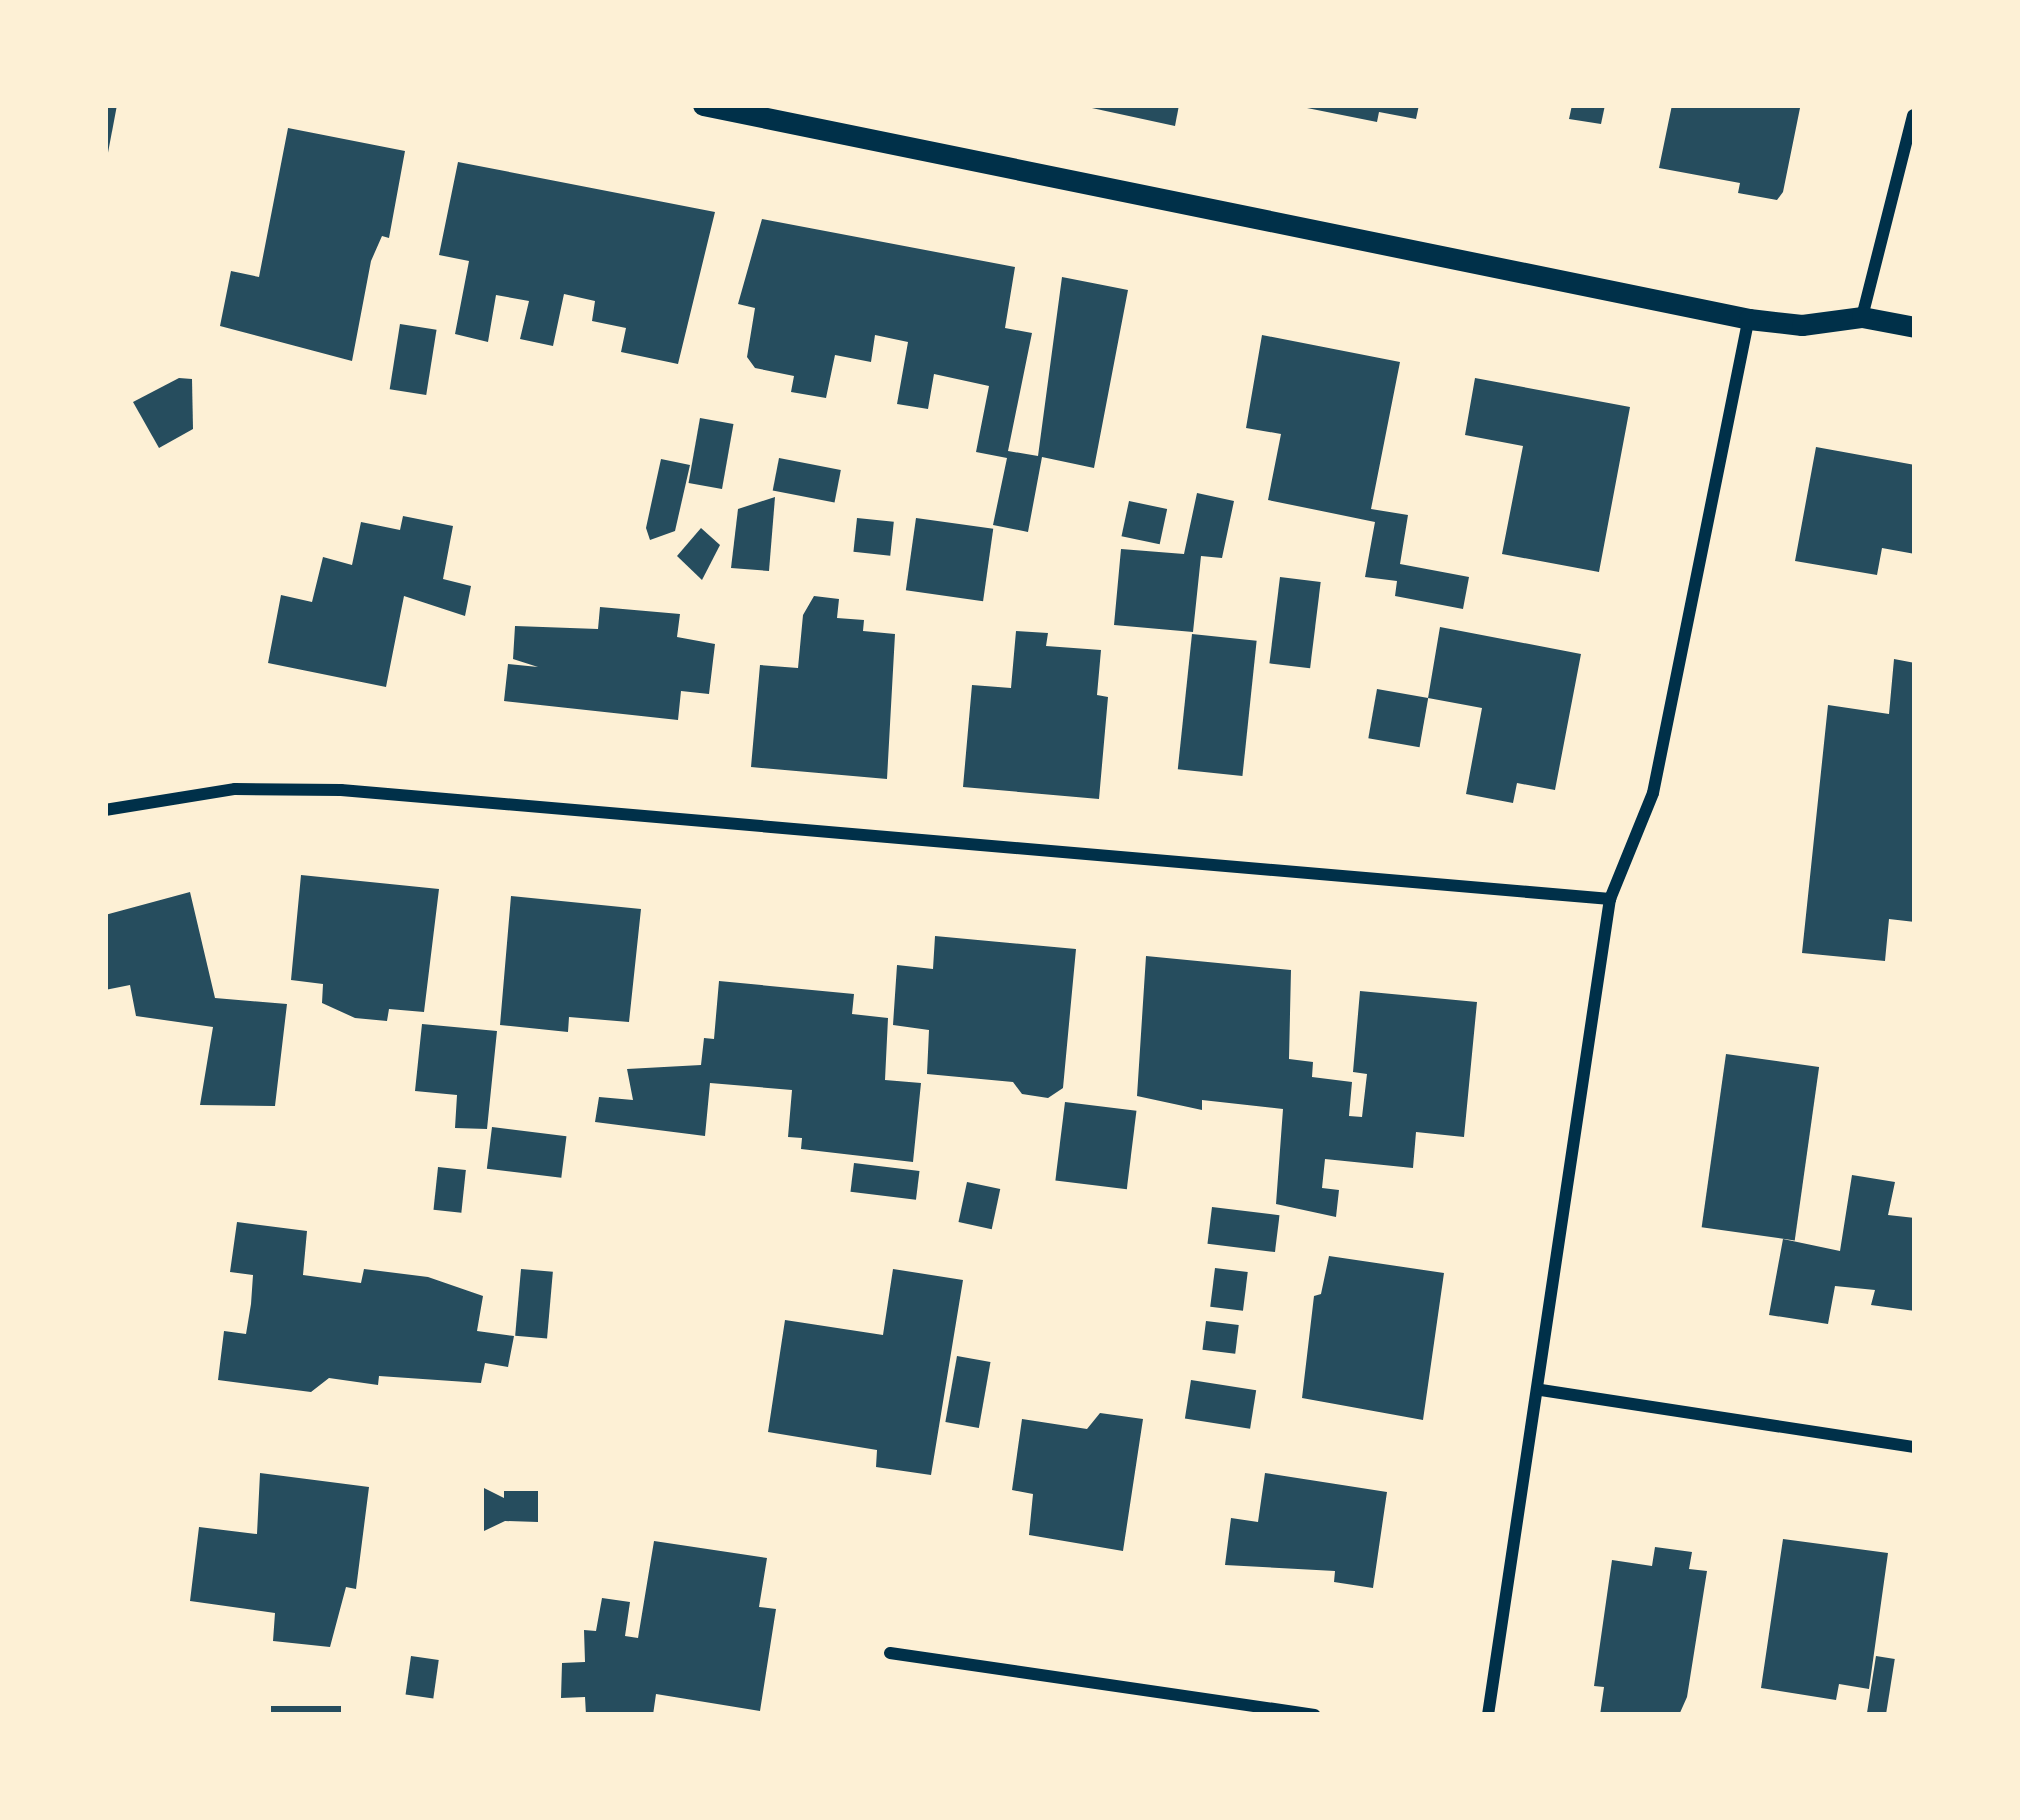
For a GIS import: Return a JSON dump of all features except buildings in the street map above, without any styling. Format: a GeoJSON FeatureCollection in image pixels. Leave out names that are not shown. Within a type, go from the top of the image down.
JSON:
{"type":"FeatureCollection","features":[{"type":"Feature","properties":{"kind":"street"},"geometry":{"type":"LineString","coordinates":[[703,105],[1749,319],[1802,325],[1862,317],[1915,327]]}},
{"type":"Feature","properties":{"kind":"street"},"geometry":{"type":"LineString","coordinates":[[1862,317],[1912,112]]}},
{"type":"Feature","properties":{"kind":"street"},"geometry":{"type":"LineString","coordinates":[[1488,1715],[1541,1390],[1610,899],[1653,793],[1749,319]]}},
{"type":"Feature","properties":{"kind":"street"},"geometry":{"type":"LineString","coordinates":[[105,810],[236,789],[341,790],[1610,899]]}},
{"type":"Feature","properties":{"kind":"street"},"geometry":{"type":"LineString","coordinates":[[1541,1390],[1915,1447]]}},
{"type":"Feature","properties":{"kind":"street"},"geometry":{"type":"LineString","coordinates":[[890,1653],[1314,1715]]}}]}
